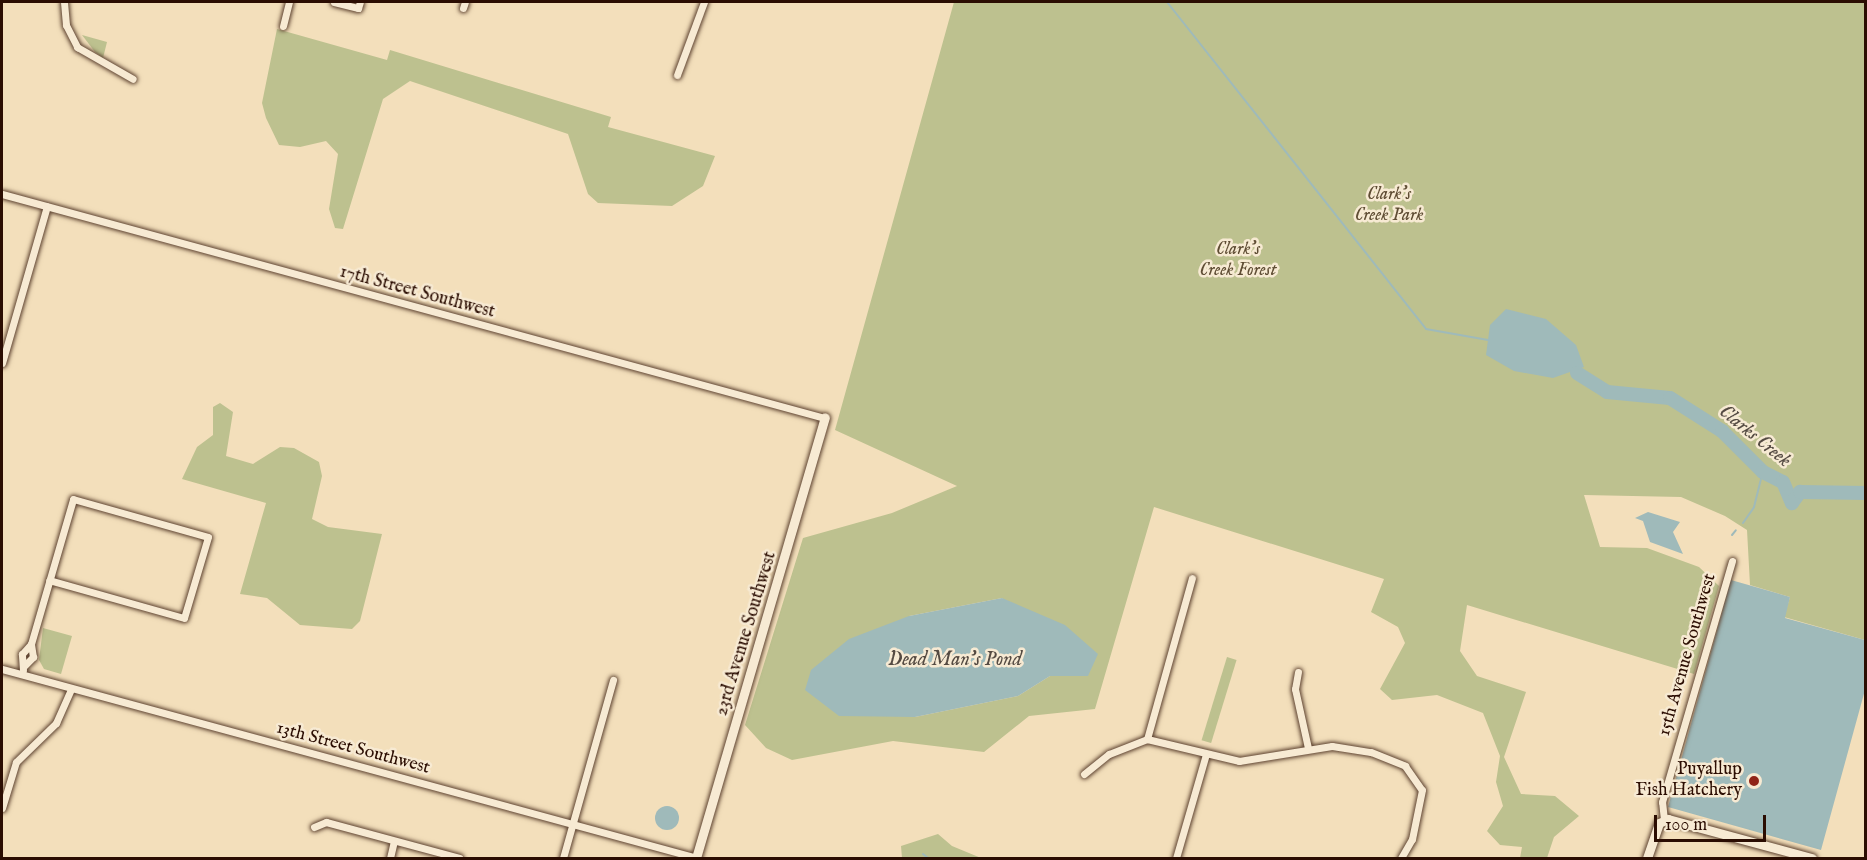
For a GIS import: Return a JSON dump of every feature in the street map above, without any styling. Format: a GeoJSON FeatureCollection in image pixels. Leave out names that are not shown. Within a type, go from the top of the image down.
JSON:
{"type":"FeatureCollection","features":[{"type":"Feature","properties":{"kind":"street"},"geometry":{"type":"LineString","coordinates":[[64,2],[69,32],[89,57],[133,80]]}},
{"type":"Feature","properties":{"kind":"street"},"geometry":{"type":"LineString","coordinates":[[283,26],[289,2]]}},
{"type":"Feature","properties":{"kind":"street"},"geometry":{"type":"LineString","coordinates":[[334,2],[359,5]]}},
{"type":"Feature","properties":{"kind":"street"},"geometry":{"type":"LineString","coordinates":[[677,75],[704,2]]}},
{"type":"Feature","properties":{"kind":"street","name":"17th Street Southwest"},"geometry":{"type":"LineString","coordinates":[[2,194],[825,418]]}},
{"type":"Feature","properties":{"kind":"street"},"geometry":{"type":"LineString","coordinates":[[2,363],[47,206]]}},
{"type":"Feature","properties":{"kind":"street","name":"23rd Avenue Southwest"},"geometry":{"type":"LineString","coordinates":[[696,858],[825,418]]}},
{"type":"Feature","properties":{"kind":"street"},"geometry":{"type":"LineString","coordinates":[[24,666],[33,657],[31,644],[49,580],[73,499],[208,537],[184,618],[49,580]]}},
{"type":"Feature","properties":{"kind":"street","name":"15th Avenue Southwest"},"geometry":{"type":"LineString","coordinates":[[1647,858],[1664,820],[1662,802],[1732,561]]}},
{"type":"Feature","properties":{"kind":"street"},"geometry":{"type":"LineString","coordinates":[[1147,739],[1192,578]]}},
{"type":"Feature","properties":{"kind":"street"},"geometry":{"type":"LineString","coordinates":[[22,675],[24,666],[22,654],[31,644]]}},
{"type":"Feature","properties":{"kind":"street","name":"13th Street Southwest"},"geometry":{"type":"LineString","coordinates":[[2,669],[696,858]]}},
{"type":"Feature","properties":{"kind":"street"},"geometry":{"type":"LineString","coordinates":[[1298,672],[1295,689],[1308,748]]}},
{"type":"Feature","properties":{"kind":"street"},"geometry":{"type":"LineString","coordinates":[[563,858],[614,680]]}},
{"type":"Feature","properties":{"kind":"street"},"geometry":{"type":"LineString","coordinates":[[2,808],[16,762],[56,723],[72,688]]}},
{"type":"Feature","properties":{"kind":"street"},"geometry":{"type":"LineString","coordinates":[[1084,774],[1108,754],[1147,739],[1206,754],[1248,761],[1308,748],[1371,752],[1405,766],[1421,785],[1422,806],[1401,858]]}},
{"type":"Feature","properties":{"kind":"street"},"geometry":{"type":"LineString","coordinates":[[1176,858],[1206,754]]}},
{"type":"Feature","properties":{"kind":"street"},"geometry":{"type":"LineString","coordinates":[[1664,820],[1812,858]]}},
{"type":"Feature","properties":{"kind":"street"},"geometry":{"type":"LineString","coordinates":[[314,827],[326,822],[459,858]]}},
{"type":"Feature","properties":{"kind":"street"},"geometry":{"type":"LineString","coordinates":[[390,858],[394,841]]}},
{"type":"Feature","properties":{"kind":"green space","name":"Clark's Creek Forest"},"geometry":{"type":"Polygon","coordinates":[[[954,2],[1865,2],[1865,640],[1784,617],[1790,597],[1750,585],[1747,530],[1725,516],[1681,497],[1584,495],[1600,547],[1647,548],[1699,567],[1719,586],[1694,674],[1467,605],[1460,651],[1477,676],[1526,692],[1504,757],[1521,794],[1555,796],[1579,816],[1554,837],[1547,858],[1520,858],[1522,847],[1500,845],[1487,831],[1503,806],[1496,782],[1500,756],[1483,713],[1437,695],[1392,700],[1380,689],[1405,643],[1398,627],[1371,612],[1384,579],[1154,507],[1095,709],[1029,716],[984,752],[893,741],[792,760],[766,748],[745,725],[803,538],[892,513],[957,486],[835,430],[954,2]],[[1002,598],[909,616],[915,717],[1018,696],[1050,676],[1088,676],[1002,598]]]}},
{"type":"Feature","properties":{"kind":"green space"},"geometry":{"type":"Polygon","coordinates":[[[277,29],[387,60],[390,50],[611,117],[608,127],[715,156],[703,186],[672,206],[598,203],[588,194],[568,134],[410,81],[383,99],[343,229],[335,228],[329,209],[338,154],[326,141],[300,147],[279,145],[266,118],[262,103],[277,29]]]}},
{"type":"Feature","properties":{"kind":"green space"},"geometry":{"type":"Polygon","coordinates":[[[82,35],[107,42],[103,58],[95,52],[82,35]]]}},
{"type":"Feature","properties":{"kind":"green space"},"geometry":{"type":"Polygon","coordinates":[[[220,403],[233,412],[226,456],[253,464],[280,447],[294,448],[319,462],[322,476],[312,519],[328,527],[382,534],[360,621],[352,629],[300,625],[267,598],[240,594],[266,503],[182,479],[197,447],[213,435],[213,407],[220,403]]]}},
{"type":"Feature","properties":{"kind":"green space"},"geometry":{"type":"Polygon","coordinates":[[[43,628],[72,636],[61,674],[44,669],[39,660],[43,628]]]}},
{"type":"Feature","properties":{"kind":"green space"},"geometry":{"type":"Polygon","coordinates":[[[1227,657],[1237,660],[1211,743],[1202,740],[1227,657]]]}},
{"type":"Feature","properties":{"kind":"green space"},"geometry":{"type":"Polygon","coordinates":[[[938,834],[952,846],[981,858],[902,858],[901,846],[938,834]]]}},
{"type":"Feature","properties":{"kind":"water"},"geometry":{"type":"Polygon","coordinates":[[[1506,309],[1546,319],[1576,345],[1584,367],[1553,378],[1514,371],[1486,355],[1490,325],[1506,309]]]}},
{"type":"Feature","properties":{"kind":"water"},"geometry":{"type":"Polygon","coordinates":[[[1648,512],[1680,522],[1673,532],[1683,554],[1650,542],[1643,521],[1635,518],[1648,512]]]}},
{"type":"Feature","properties":{"kind":"water","name":"Puyallup Fish Hatchery"},"geometry":{"type":"Polygon","coordinates":[[[1731,580],[1790,597],[1785,618],[1865,640],[1865,690],[1821,850],[1668,807],[1731,580]]]}},
{"type":"Feature","properties":{"kind":"water","name":"Dead Man's Pond"},"geometry":{"type":"Polygon","coordinates":[[[1002,598],[1065,625],[1098,654],[1088,676],[1050,676],[1018,696],[915,717],[839,716],[805,690],[811,670],[849,639],[909,616],[1002,598]]]}},
{"type":"Feature","properties":{"kind":"water"},"geometry":{"type":"Polygon","coordinates":[[[667,806],[676,809],[679,818],[676,827],[667,830],[658,827],[655,818],[658,809],[667,806]]]}},
{"type":"Feature","properties":{"kind":"waterway"},"geometry":{"type":"LineString","coordinates":[[1167,2],[1426,329],[1488,340]]}},
{"type":"Feature","properties":{"kind":"waterway","name":"Clarks Creek"},"geometry":{"type":"LineString","coordinates":[[1577,373],[1607,392],[1670,398],[1722,431],[1763,472],[1783,482],[1792,503],[1800,492],[1866,493]]}},
{"type":"Feature","properties":{"kind":"waterway"},"geometry":{"type":"LineString","coordinates":[[1743,523],[1754,507],[1763,472]]}},
{"type":"Feature","properties":{"kind":"waterway"},"geometry":{"type":"LineString","coordinates":[[1732,535],[1736,530]]}},
{"type":"Feature","properties":{"kind":"waterway"},"geometry":{"type":"LineString","coordinates":[[923,854],[928,858]]}},
{"type":"Feature","properties":{"kind":"place","name":"Puyallup Fish Hatchery"},"geometry":{"type":"Point","coordinates":[1754,781]}},
{"type":"Feature","properties":{"kind":"park label","name":"Clark's Creek Park"},"geometry":{"type":"Point","coordinates":[1389,206]}}]}
